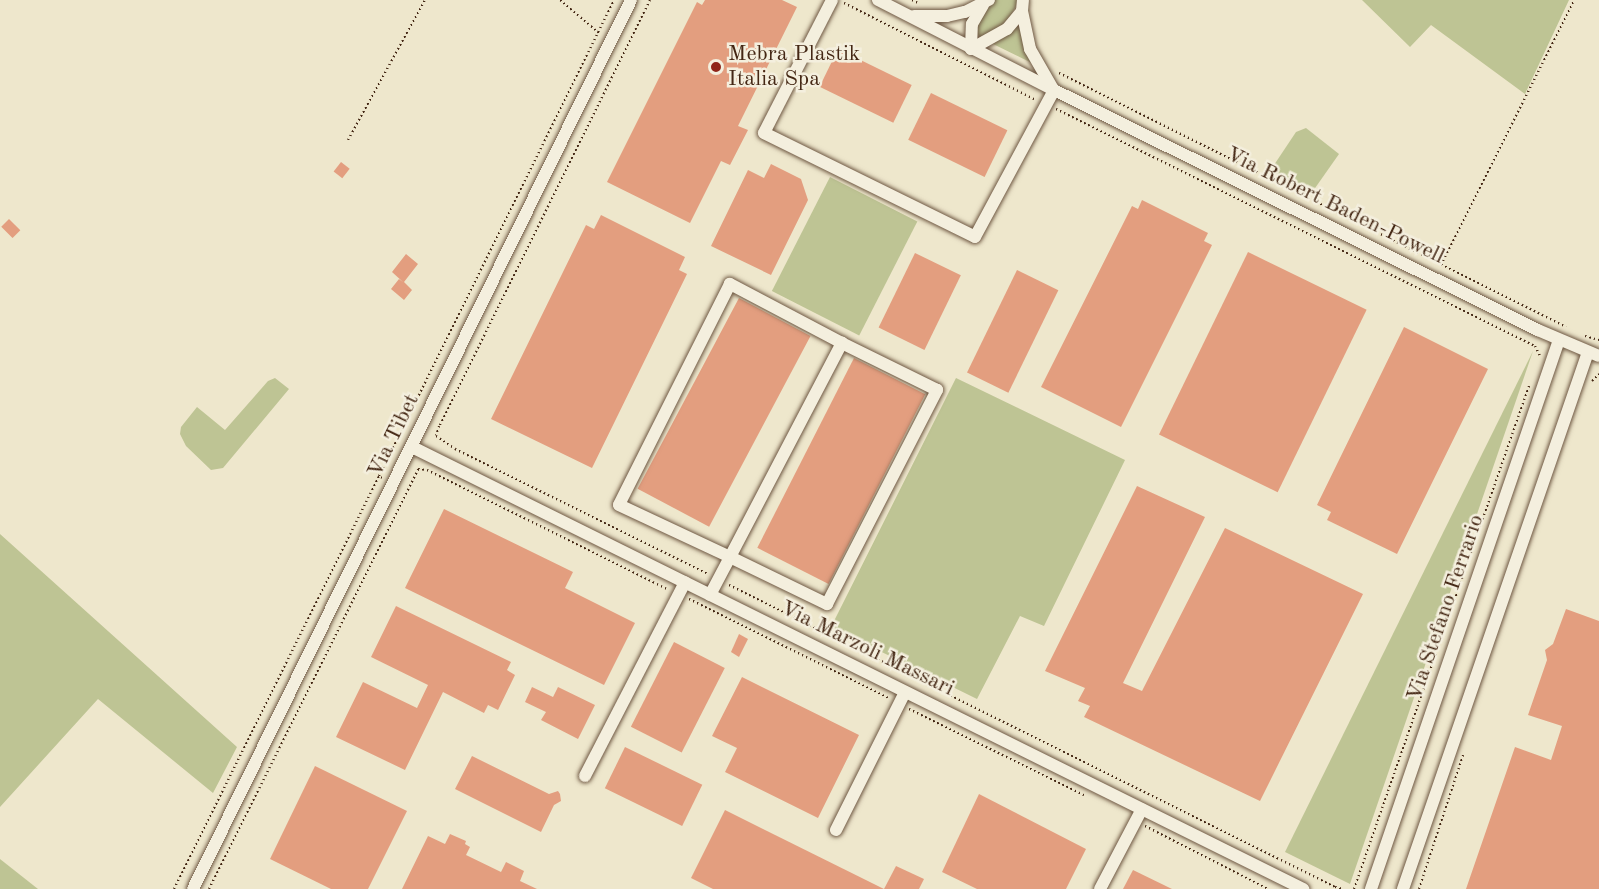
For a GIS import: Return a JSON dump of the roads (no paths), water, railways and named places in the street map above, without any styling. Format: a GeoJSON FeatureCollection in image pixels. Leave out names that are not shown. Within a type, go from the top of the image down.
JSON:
{"type":"FeatureCollection","features":[{"type":"Feature","properties":{"kind":"street","name":"Via Tibet"},"geometry":{"type":"LineString","coordinates":[[193,889],[631,0]]}},
{"type":"Feature","properties":{"kind":"street"},"geometry":{"type":"LineString","coordinates":[[831,0],[764,133],[975,237],[1054,90],[1025,37],[1023,5]]}},
{"type":"Feature","properties":{"kind":"street","name":"Via Robert Baden-Powell"},"geometry":{"type":"LineString","coordinates":[[878,0],[971,49],[1559,340],[1593,354]]}},
{"type":"Feature","properties":{"kind":"street"},"geometry":{"type":"LineString","coordinates":[[910,16],[938,16],[965,12],[986,2]]}},
{"type":"Feature","properties":{"kind":"street"},"geometry":{"type":"LineString","coordinates":[[986,2],[972,24],[971,49],[999,36],[1023,5]]}},
{"type":"Feature","properties":{"kind":"street"},"geometry":{"type":"LineString","coordinates":[[730,285],[842,343],[937,390],[827,604],[619,505],[730,285]]}},
{"type":"Feature","properties":{"kind":"street","name":"Via Stefano Ferrario"},"geometry":{"type":"LineString","coordinates":[[1371,889],[1559,340]]}},
{"type":"Feature","properties":{"kind":"street"},"geometry":{"type":"LineString","coordinates":[[710,595],[842,343]]}},
{"type":"Feature","properties":{"kind":"street"},"geometry":{"type":"LineString","coordinates":[[1403,889],[1593,354]]}},
{"type":"Feature","properties":{"kind":"street","name":"Via Marzoli Massari"},"geometry":{"type":"LineString","coordinates":[[412,447],[1303,889]]}},
{"type":"Feature","properties":{"kind":"street"},"geometry":{"type":"LineString","coordinates":[[585,776],[685,582]]}},
{"type":"Feature","properties":{"kind":"street"},"geometry":{"type":"LineString","coordinates":[[836,830],[905,692]]}},
{"type":"Feature","properties":{"kind":"street"},"geometry":{"type":"LineString","coordinates":[[1100,889],[1142,809]]}},
{"type":"Feature","properties":{"kind":"place","name":"Mebra Plastik Italia Spa"},"geometry":{"type":"Point","coordinates":[716,67]}}]}
